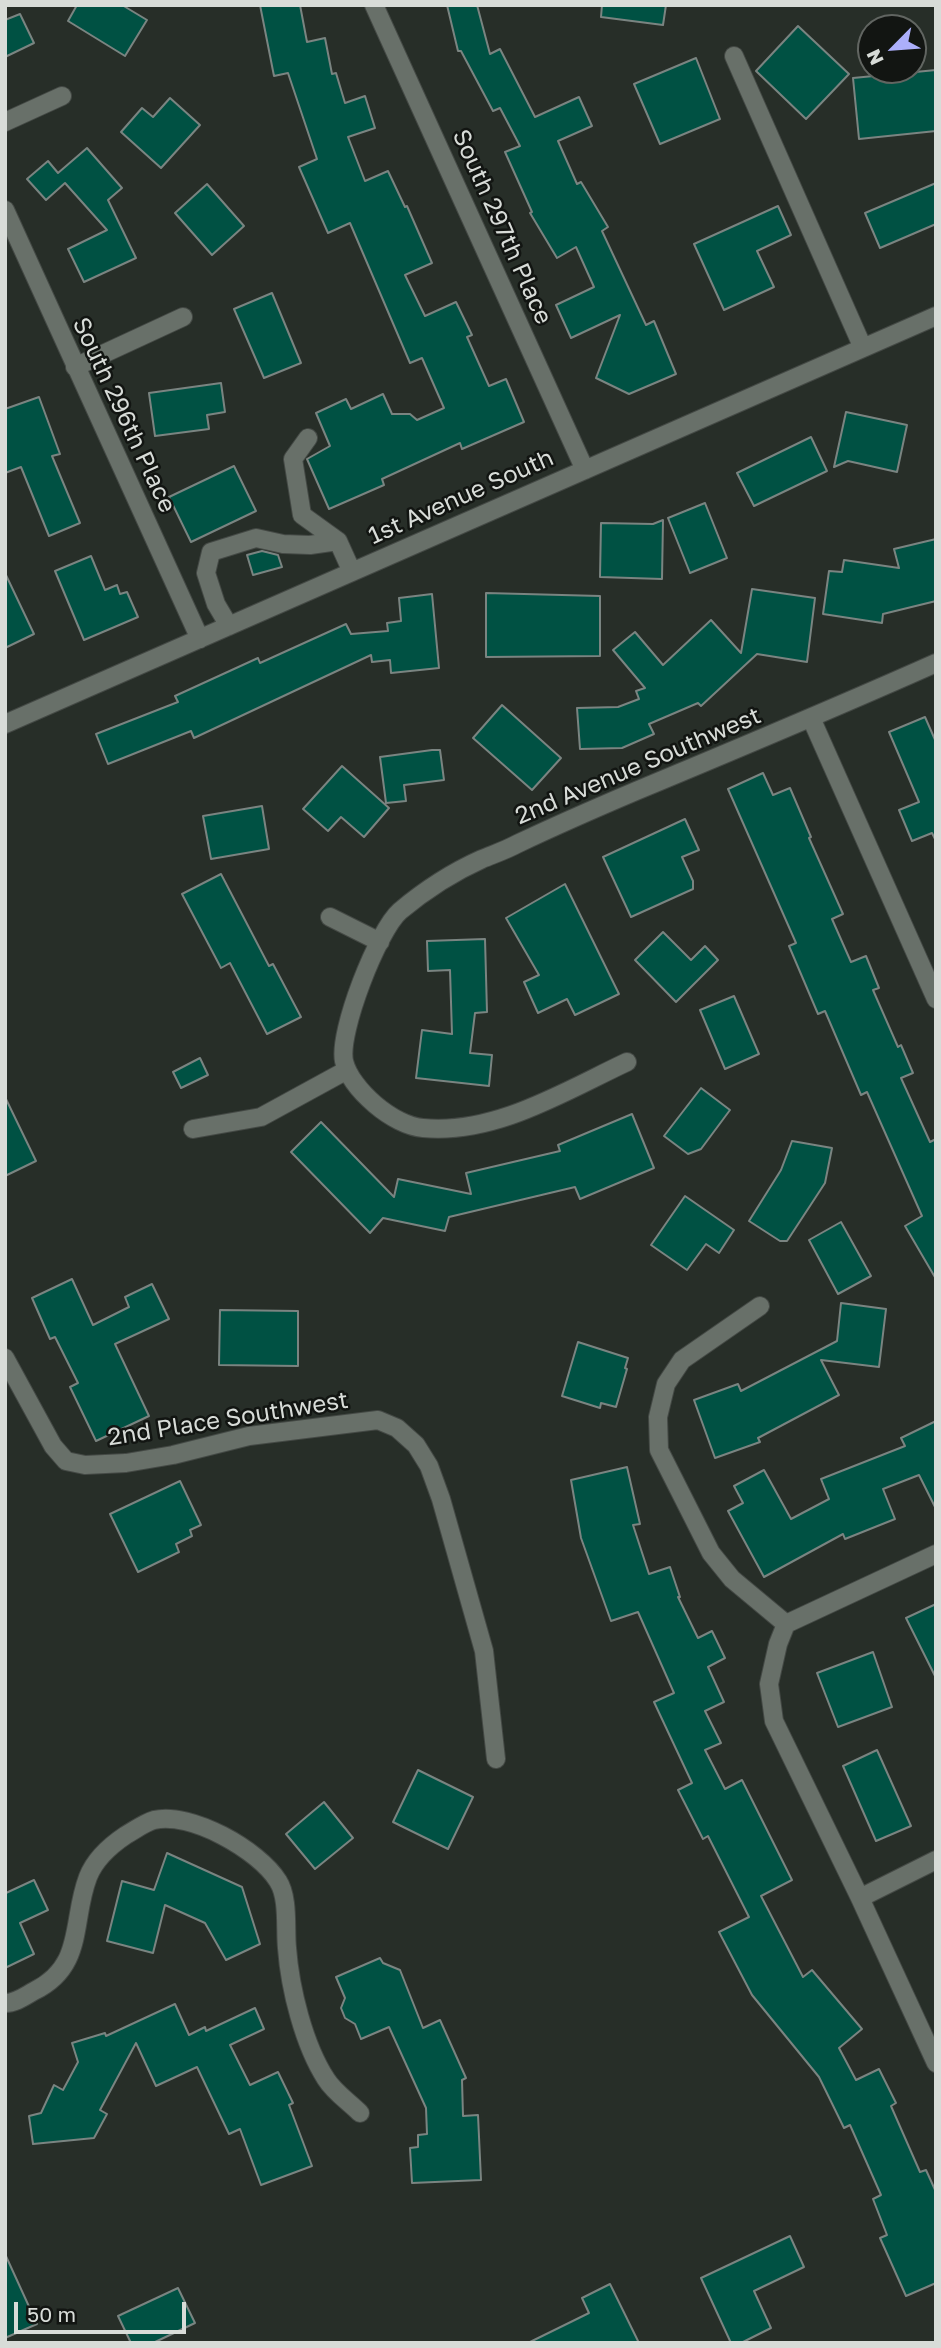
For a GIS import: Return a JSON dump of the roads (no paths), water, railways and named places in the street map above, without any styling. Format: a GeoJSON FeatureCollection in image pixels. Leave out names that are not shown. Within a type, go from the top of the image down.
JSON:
{"type":"FeatureCollection","features":[{"type":"Feature","properties":{"kind":"street","name":"South 297th Place"},"geometry":{"type":"LineString","coordinates":[[374,5],[585,470]]}},
{"type":"Feature","properties":{"kind":"street"},"geometry":{"type":"LineString","coordinates":[[734,56],[863,348]]}},
{"type":"Feature","properties":{"kind":"street"},"geometry":{"type":"LineString","coordinates":[[5,121],[62,96]]}},
{"type":"Feature","properties":{"kind":"street","name":"South 296th Place"},"geometry":{"type":"LineString","coordinates":[[5,211],[200,639]]}},
{"type":"Feature","properties":{"kind":"street","name":"1st Avenue South"},"geometry":{"type":"LineString","coordinates":[[5,724],[936,316]]}},
{"type":"Feature","properties":{"kind":"street"},"geometry":{"type":"LineString","coordinates":[[75,367],[183,317]]}},
{"type":"Feature","properties":{"kind":"street"},"geometry":{"type":"LineString","coordinates":[[308,438],[293,459],[302,515],[338,541],[352,572]]}},
{"type":"Feature","properties":{"kind":"street"},"geometry":{"type":"LineString","coordinates":[[229,626],[216,604],[206,573],[211,552],[256,538],[283,544],[310,545],[338,541]]}},
{"type":"Feature","properties":{"kind":"street","name":"2nd Avenue Southwest"},"geometry":{"type":"LineString","coordinates":[[347,1070],[344,1055],[347,1027],[358,992],[380,942],[397,914],[446,878],[548,828],[936,663]]}},
{"type":"Feature","properties":{"kind":"street"},"geometry":{"type":"LineString","coordinates":[[811,718],[936,999]]}},
{"type":"Feature","properties":{"kind":"street"},"geometry":{"type":"LineString","coordinates":[[330,917],[380,942]]}},
{"type":"Feature","properties":{"kind":"street"},"geometry":{"type":"LineString","coordinates":[[192,1129],[261,1117],[347,1070],[369,1099],[396,1120],[420,1128],[444,1129],[510,1115],[627,1062]]}},
{"type":"Feature","properties":{"kind":"street"},"geometry":{"type":"LineString","coordinates":[[760,1306],[682,1360],[666,1384],[658,1417],[659,1450],[710,1553],[732,1579],[786,1624]]}},
{"type":"Feature","properties":{"kind":"street","name":"2nd Place Southwest"},"geometry":{"type":"LineString","coordinates":[[5,1358],[53,1446],[66,1461],[85,1465],[125,1463],[173,1455],[249,1436],[378,1420],[397,1428],[416,1445],[441,1499],[484,1651],[496,1759]]}},
{"type":"Feature","properties":{"kind":"street"},"geometry":{"type":"LineString","coordinates":[[936,1554],[786,1624],[778,1644],[769,1684],[774,1721],[936,2063]]}},
{"type":"Feature","properties":{"kind":"street"},"geometry":{"type":"LineString","coordinates":[[5,2003],[12,2003],[41,1988],[65,1968],[73,1950],[88,1877],[98,1860],[114,1843],[140,1826],[155,1820],[175,1819],[237,1843],[265,1866],[279,1882],[283,1898],[289,1980],[299,2014],[327,2081],[360,2113]]}},
{"type":"Feature","properties":{"kind":"street"},"geometry":{"type":"LineString","coordinates":[[860,1898],[936,1860]]}}]}
